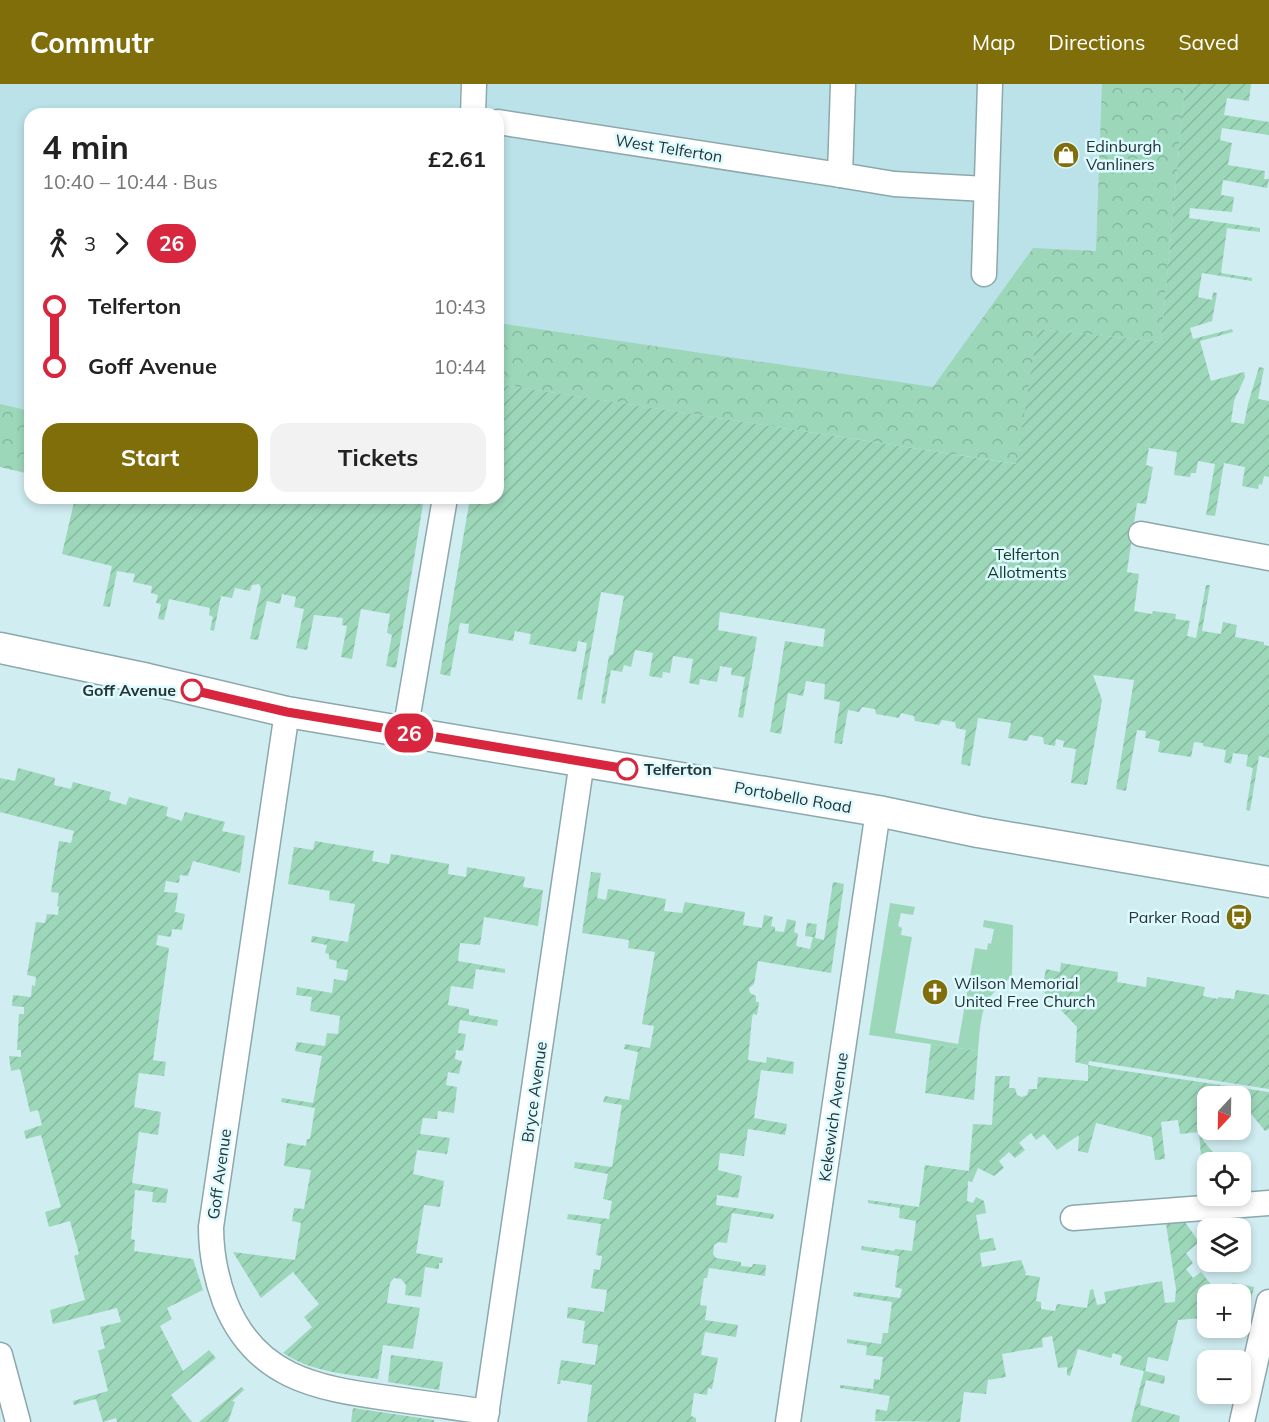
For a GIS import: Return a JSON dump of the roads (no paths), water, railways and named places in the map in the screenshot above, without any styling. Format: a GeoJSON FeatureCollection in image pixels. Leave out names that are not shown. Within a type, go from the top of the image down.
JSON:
{"type":"FeatureCollection","features":[{"type":"Feature","properties":{"kind":"main road","name":"Portobello Road"},"geometry":{"type":"LineString","coordinates":[[0,648],[148,679],[287,712],[878,811],[968,830],[1269,882]]}},
{"type":"Feature","properties":{"kind":"street"},"geometry":{"type":"LineString","coordinates":[[473,108],[474,84]]}},
{"type":"Feature","properties":{"kind":"street"},"geometry":{"type":"LineString","coordinates":[[840,174],[843,84]]}},
{"type":"Feature","properties":{"kind":"street"},"geometry":{"type":"LineString","coordinates":[[984,274],[990,84]]}},
{"type":"Feature","properties":{"kind":"street","name":"West Telferton"},"geometry":{"type":"LineString","coordinates":[[504,124],[894,184],[986,189]]}},
{"type":"Feature","properties":{"kind":"street"},"geometry":{"type":"LineString","coordinates":[[405,732],[445,504]]}},
{"type":"Feature","properties":{"kind":"street"},"geometry":{"type":"LineString","coordinates":[[1141,534],[1269,558]]}},
{"type":"Feature","properties":{"kind":"street","name":"Goff Avenue"},"geometry":{"type":"LineString","coordinates":[[287,712],[211,1227],[216,1274],[231,1317],[244,1338],[261,1357],[285,1373],[305,1382],[331,1389],[486,1417]]}},
{"type":"Feature","properties":{"kind":"street","name":"Bryce Avenue"},"geometry":{"type":"LineString","coordinates":[[486,1417],[582,761]]}},
{"type":"Feature","properties":{"kind":"street","name":"Kekewich Avenue"},"geometry":{"type":"LineString","coordinates":[[788,1422],[878,811]]}},
{"type":"Feature","properties":{"kind":"street"},"geometry":{"type":"LineString","coordinates":[[1073,1218],[1269,1203]]}},
{"type":"Feature","properties":{"kind":"street"},"geometry":{"type":"LineString","coordinates":[[1242,1422],[1269,1302]]}},
{"type":"Feature","properties":{"kind":"street"},"geometry":{"type":"LineString","coordinates":[[0,1355],[18,1422]]}},
{"type":"Feature","properties":{"kind":"place","name":"Edinburgh Vanliners"},"geometry":{"type":"Point","coordinates":[1066,155]}},
{"type":"Feature","properties":{"kind":"place","name":"Goff Avenue"},"geometry":{"type":"Point","coordinates":[192,690]}},
{"type":"Feature","properties":{"kind":"place","name":"Telferton"},"geometry":{"type":"Point","coordinates":[627,769]}},
{"type":"Feature","properties":{"kind":"place","name":"Parker Road"},"geometry":{"type":"Point","coordinates":[1239,917]}},
{"type":"Feature","properties":{"kind":"place","name":"Wilson Memorial United Free Church"},"geometry":{"type":"Point","coordinates":[935,992]}},
{"type":"Feature","properties":{"kind":"park label","name":"Telferton Allotments"},"geometry":{"type":"Point","coordinates":[1027,563]}}]}
